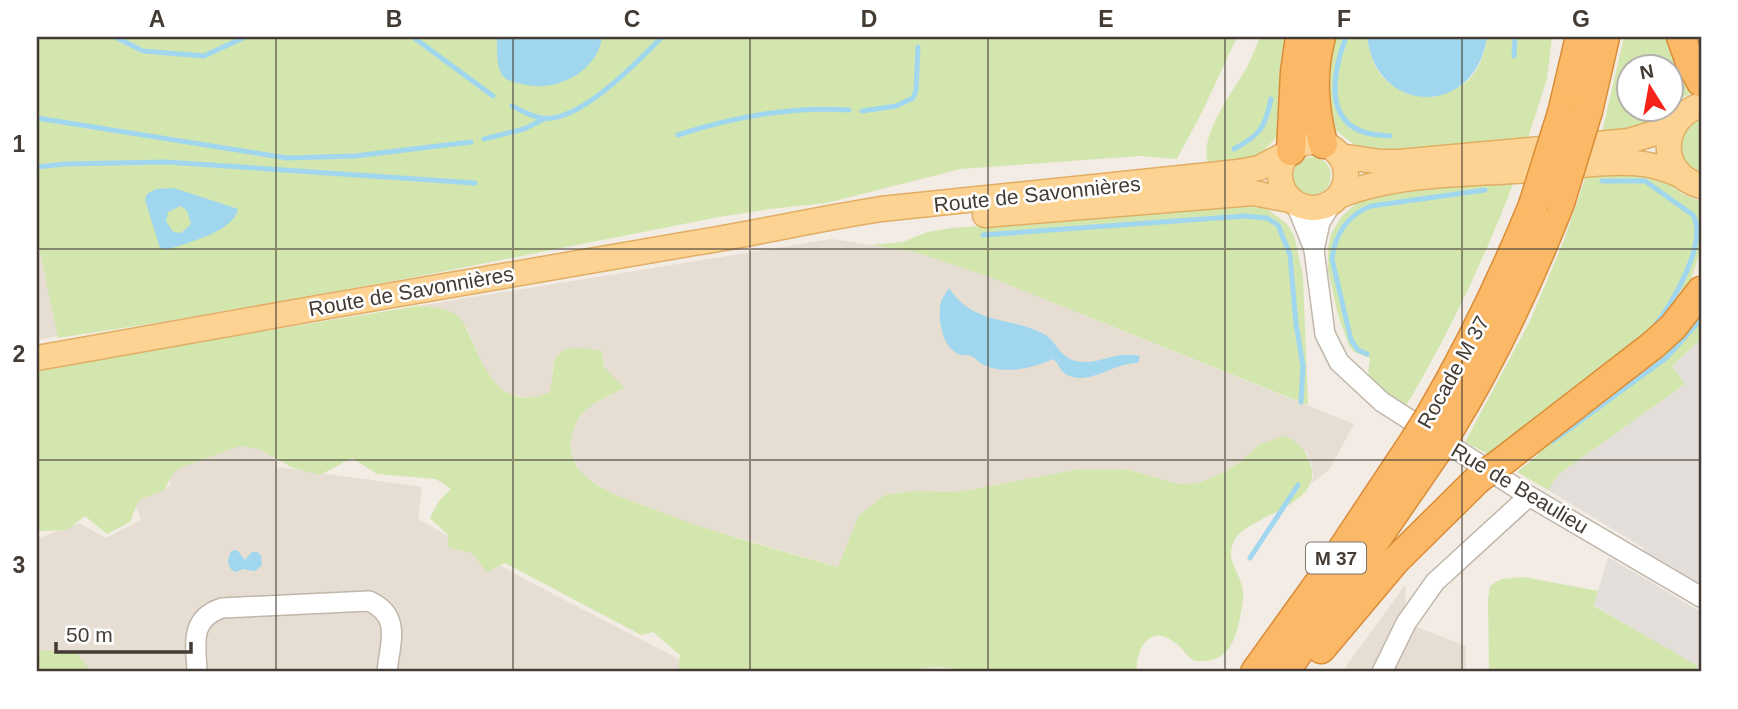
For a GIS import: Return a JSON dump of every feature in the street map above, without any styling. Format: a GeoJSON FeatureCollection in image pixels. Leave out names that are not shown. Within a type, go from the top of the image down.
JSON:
{"type":"FeatureCollection","features":[{"type":"Feature","properties":{"kind":"highway"},"geometry":{"type":"LineString","coordinates":[[1289,152],[1300,37]]}},
{"type":"Feature","properties":{"kind":"highway"},"geometry":{"type":"LineString","coordinates":[[1321,37],[1314,95],[1332,150]]}},
{"type":"Feature","properties":{"kind":"highway"},"geometry":{"type":"LineString","coordinates":[[1563,37],[1575,112]]}},
{"type":"Feature","properties":{"kind":"highway","name":"Rocade M 37"},"geometry":{"type":"LineString","coordinates":[[1575,112],[1580,37]]}},
{"type":"Feature","properties":{"kind":"highway","name":"Rocade M 37"},"geometry":{"type":"LineString","coordinates":[[1284,672],[1440,423],[1489,309],[1546,204],[1575,112],[1605,37]]}},
{"type":"Feature","properties":{"kind":"highway"},"geometry":{"type":"LineString","coordinates":[[1681,37],[1701,82]]}},
{"type":"Feature","properties":{"kind":"highway"},"geometry":{"type":"LineString","coordinates":[[1303,672],[1396,560],[1478,480],[1653,345],[1673,327],[1701,291]]}},
{"type":"Feature","properties":{"kind":"highway","name":"Rocade M 37"},"geometry":{"type":"LineString","coordinates":[[1255,672],[1329,569],[1424,448]]}},
{"type":"Feature","properties":{"kind":"main road"},"geometry":{"type":"LineString","coordinates":[[1674,122],[1641,137],[1605,144],[1399,162],[1381,162],[1303,143],[1289,152],[1279,173],[1283,192],[1293,202],[1310,209],[1321,208],[1358,188],[1393,181],[1625,163],[1661,167],[1691,181]]}},
{"type":"Feature","properties":{"kind":"main road"},"geometry":{"type":"LineString","coordinates":[[1676,122],[1668,149],[1674,167],[1691,181]]}},
{"type":"Feature","properties":{"kind":"main road"},"geometry":{"type":"LineString","coordinates":[[1332,150],[1346,172],[1343,189],[1335,200]]}},
{"type":"Feature","properties":{"kind":"main road","name":"Route de Savonnières"},"geometry":{"type":"LineString","coordinates":[[37,358],[881,209],[1238,172],[1259,168],[1289,152]]}},
{"type":"Feature","properties":{"kind":"main road","name":"Route de Savonnières"},"geometry":{"type":"LineString","coordinates":[[785,228],[1044,211],[1253,193],[1293,202]]}},
{"type":"Feature","properties":{"kind":"street","name":"Rue de Beaulieu"},"geometry":{"type":"LineString","coordinates":[[1314,250],[1320,222],[1335,200]]}},
{"type":"Feature","properties":{"kind":"street","name":"Rue de Beaulieu"},"geometry":{"type":"LineString","coordinates":[[1293,202],[1314,250],[1325,334],[1339,362],[1382,402],[1529,496],[1701,597]]}},
{"type":"Feature","properties":{"kind":"street"},"geometry":{"type":"LineString","coordinates":[[1382,672],[1406,623],[1435,582],[1529,496]]}},
{"type":"Feature","properties":{"kind":"street"},"geometry":{"type":"LineString","coordinates":[[197,672],[198,626],[212,611],[222,608],[369,601],[388,613],[392,624],[387,672]]}},
{"type":"Feature","properties":{"kind":"shaded area"},"geometry":{"type":"Polygon","coordinates":[[[37,238],[58,336],[37,340],[37,238]]]}},
{"type":"Feature","properties":{"kind":"shaded area"},"geometry":{"type":"Polygon","coordinates":[[[832,239],[914,252],[987,276],[1354,424],[1329,470],[1311,484],[1312,466],[1306,451],[1260,444],[1240,462],[1199,483],[1178,484],[1126,469],[1079,469],[959,492],[911,491],[885,495],[859,515],[839,567],[691,524],[608,492],[582,474],[572,457],[570,440],[576,422],[588,407],[624,388],[607,372],[602,360],[558,354],[552,367],[553,381],[550,392],[535,398],[511,395],[497,386],[484,370],[467,328],[439,308],[418,306],[832,239]]]}},
{"type":"Feature","properties":{"kind":"shaded area"},"geometry":{"type":"Polygon","coordinates":[[[1701,339],[1701,591],[1641,554],[1644,548],[1548,490],[1559,474],[1685,384],[1672,366],[1701,339]]]}},
{"type":"Feature","properties":{"kind":"shaded area"},"geometry":{"type":"Polygon","coordinates":[[[265,432],[277,467],[422,487],[418,519],[530,582],[704,672],[37,672],[37,539],[79,523],[106,538],[141,520],[133,496],[171,486],[165,466],[265,432]]]}},
{"type":"Feature","properties":{"kind":"shaded area"},"geometry":{"type":"Polygon","coordinates":[[[1608,557],[1701,612],[1701,672],[1694,672],[1697,667],[1594,605],[1608,557]]]}},
{"type":"Feature","properties":{"kind":"shaded area"},"geometry":{"type":"Polygon","coordinates":[[[1405,585],[1406,623],[1466,646],[1466,672],[1342,672],[1405,585]]]}},
{"type":"Feature","properties":{"kind":"green space"},"geometry":{"type":"Polygon","coordinates":[[[37,37],[1237,37],[1177,159],[1139,156],[961,169],[826,203],[719,217],[420,276],[58,338],[37,238],[37,37]]]}},
{"type":"Feature","properties":{"kind":"green space"},"geometry":{"type":"Polygon","coordinates":[[[1260,37],[1288,37],[1279,135],[1253,157],[1236,163],[1209,165],[1206,154],[1212,129],[1247,67],[1260,37]]]}},
{"type":"Feature","properties":{"kind":"green space"},"geometry":{"type":"Polygon","coordinates":[[[1332,37],[1367,37],[1373,61],[1385,79],[1402,90],[1427,94],[1452,90],[1469,79],[1481,61],[1487,37],[1552,37],[1547,79],[1527,141],[1388,152],[1356,146],[1333,128],[1326,107],[1332,37]]]}},
{"type":"Feature","properties":{"kind":"green space"},"geometry":{"type":"Polygon","coordinates":[[[1624,37],[1672,37],[1679,52],[1621,52],[1624,37]]]}},
{"type":"Feature","properties":{"kind":"green space"},"geometry":{"type":"Polygon","coordinates":[[[1686,67],[1697,90],[1686,96],[1686,67]]]}},
{"type":"Feature","properties":{"kind":"green space"},"geometry":{"type":"Polygon","coordinates":[[[1616,72],[1616,122],[1657,122],[1601,137],[1616,72]]]}},
{"type":"Feature","properties":{"kind":"green space"},"geometry":{"type":"Polygon","coordinates":[[[1701,116],[1701,175],[1689,168],[1683,159],[1680,135],[1701,116]]]}},
{"type":"Feature","properties":{"kind":"green space"},"geometry":{"type":"Polygon","coordinates":[[[1312,157],[1326,162],[1331,176],[1326,190],[1312,195],[1298,190],[1293,176],[1298,162],[1312,157]]]}},
{"type":"Feature","properties":{"kind":"green space"},"geometry":{"type":"Polygon","coordinates":[[[1616,170],[1665,179],[1682,194],[1701,201],[1701,243],[1691,279],[1672,315],[1490,455],[1465,442],[1530,321],[1564,240],[1587,173],[1616,170]]]}},
{"type":"Feature","properties":{"kind":"green space"},"geometry":{"type":"Polygon","coordinates":[[[1514,182],[1464,298],[1404,409],[1372,381],[1368,372],[1370,358],[1354,352],[1349,346],[1338,315],[1328,270],[1331,234],[1342,216],[1359,201],[1387,193],[1514,182]]]}},
{"type":"Feature","properties":{"kind":"green space"},"geometry":{"type":"Polygon","coordinates":[[[1246,207],[1270,211],[1287,224],[1294,235],[1303,276],[1308,405],[987,276],[914,252],[871,245],[903,242],[927,232],[951,228],[1246,207]]]}},
{"type":"Feature","properties":{"kind":"green space"},"geometry":{"type":"Polygon","coordinates":[[[418,306],[442,309],[458,316],[492,378],[509,394],[521,397],[534,397],[550,392],[555,361],[558,354],[564,350],[578,348],[602,351],[604,367],[624,388],[591,406],[581,416],[572,432],[573,459],[584,475],[615,495],[673,517],[838,567],[859,515],[885,495],[912,491],[959,492],[1079,469],[1126,469],[1178,484],[1199,483],[1240,462],[1260,444],[1285,436],[1304,450],[1310,463],[1312,478],[1307,490],[1296,500],[1253,524],[1234,541],[1231,555],[1242,585],[1243,599],[1238,628],[1227,651],[1214,659],[1195,661],[1174,642],[1157,636],[1145,642],[1141,648],[1137,672],[951,672],[956,669],[939,667],[911,672],[678,672],[680,655],[653,632],[641,635],[505,563],[487,572],[472,553],[448,547],[448,535],[430,518],[439,501],[451,489],[436,479],[377,474],[352,458],[320,475],[293,468],[259,449],[239,446],[174,472],[164,490],[139,500],[130,522],[107,534],[85,516],[67,530],[37,531],[37,368],[418,306]]]}},
{"type":"Feature","properties":{"kind":"green space"},"geometry":{"type":"Polygon","coordinates":[[[1701,311],[1701,339],[1672,366],[1685,384],[1559,474],[1548,490],[1517,472],[1538,455],[1535,450],[1701,311]]]}},
{"type":"Feature","properties":{"kind":"green space"},"geometry":{"type":"Polygon","coordinates":[[[1524,577],[1598,591],[1594,606],[1698,666],[1694,672],[1489,672],[1490,586],[1501,579],[1524,577]]]}},
{"type":"Feature","properties":{"kind":"green space"},"geometry":{"type":"Polygon","coordinates":[[[44,650],[77,653],[91,672],[37,672],[37,653],[44,650]]]}},
{"type":"Feature","properties":{"kind":"water"},"geometry":{"type":"Polygon","coordinates":[[[497,37],[602,37],[592,61],[583,70],[560,83],[535,86],[511,81],[502,75],[498,61],[497,37]]]}},
{"type":"Feature","properties":{"kind":"water"},"geometry":{"type":"Polygon","coordinates":[[[1367,37],[1487,37],[1479,63],[1465,82],[1447,93],[1427,97],[1406,93],[1388,82],[1375,63],[1367,37]]]}},
{"type":"Feature","properties":{"kind":"water"},"geometry":{"type":"Polygon","coordinates":[[[174,188],[238,209],[235,217],[219,230],[166,250],[160,248],[145,200],[147,194],[156,189],[174,188]],[[181,206],[168,212],[166,221],[173,232],[181,233],[191,224],[187,211],[181,206]]]}},
{"type":"Feature","properties":{"kind":"water"},"geometry":{"type":"Polygon","coordinates":[[[949,288],[959,300],[981,315],[1044,334],[1070,359],[1084,362],[1130,355],[1140,356],[1138,363],[1085,378],[1067,375],[1053,359],[1010,370],[984,365],[970,355],[955,352],[945,340],[940,309],[949,288]]]}},
{"type":"Feature","properties":{"kind":"water"},"geometry":{"type":"Polygon","coordinates":[[[237,550],[245,560],[252,552],[258,552],[262,565],[255,571],[232,570],[228,558],[232,551],[237,550]]]}},
{"type":"Feature","properties":{"kind":"waterway"},"geometry":{"type":"LineString","coordinates":[[115,37],[143,51],[204,56],[245,37]]}},
{"type":"Feature","properties":{"kind":"waterway"},"geometry":{"type":"LineString","coordinates":[[413,37],[493,96]]}},
{"type":"Feature","properties":{"kind":"waterway"},"geometry":{"type":"LineString","coordinates":[[512,106],[542,118],[557,117],[573,111],[607,89],[662,37]]}},
{"type":"Feature","properties":{"kind":"waterway"},"geometry":{"type":"LineString","coordinates":[[1346,37],[1336,78],[1337,106],[1353,127],[1367,133],[1390,136]]}},
{"type":"Feature","properties":{"kind":"waterway"},"geometry":{"type":"LineString","coordinates":[[1514,56],[1515,37]]}},
{"type":"Feature","properties":{"kind":"waterway"},"geometry":{"type":"LineString","coordinates":[[862,111],[896,106],[913,98],[916,91],[918,47]]}},
{"type":"Feature","properties":{"kind":"waterway"},"geometry":{"type":"LineString","coordinates":[[1234,149],[1260,130],[1271,99]]}},
{"type":"Feature","properties":{"kind":"waterway"},"geometry":{"type":"LineString","coordinates":[[678,135],[762,114],[849,110]]}},
{"type":"Feature","properties":{"kind":"waterway"},"geometry":{"type":"LineString","coordinates":[[37,118],[287,158],[355,156],[471,142]]}},
{"type":"Feature","properties":{"kind":"waterway"},"geometry":{"type":"LineString","coordinates":[[484,139],[524,129],[544,119]]}},
{"type":"Feature","properties":{"kind":"waterway"},"geometry":{"type":"LineString","coordinates":[[37,167],[166,162],[475,183]]}},
{"type":"Feature","properties":{"kind":"waterway"},"geometry":{"type":"LineString","coordinates":[[1602,181],[1645,181],[1693,215],[1696,240],[1692,256],[1679,287],[1656,324]]}},
{"type":"Feature","properties":{"kind":"waterway"},"geometry":{"type":"LineString","coordinates":[[1367,354],[1358,350],[1351,340],[1332,259],[1336,241],[1344,226],[1371,206],[1485,190]]}},
{"type":"Feature","properties":{"kind":"waterway"},"geometry":{"type":"LineString","coordinates":[[983,235],[1245,216],[1267,218],[1278,225],[1290,255],[1303,366],[1301,402]]}},
{"type":"Feature","properties":{"kind":"waterway"},"geometry":{"type":"LineString","coordinates":[[1553,441],[1666,358],[1701,319]]}},
{"type":"Feature","properties":{"kind":"waterway"},"geometry":{"type":"LineString","coordinates":[[1250,558],[1298,485]]}}]}
